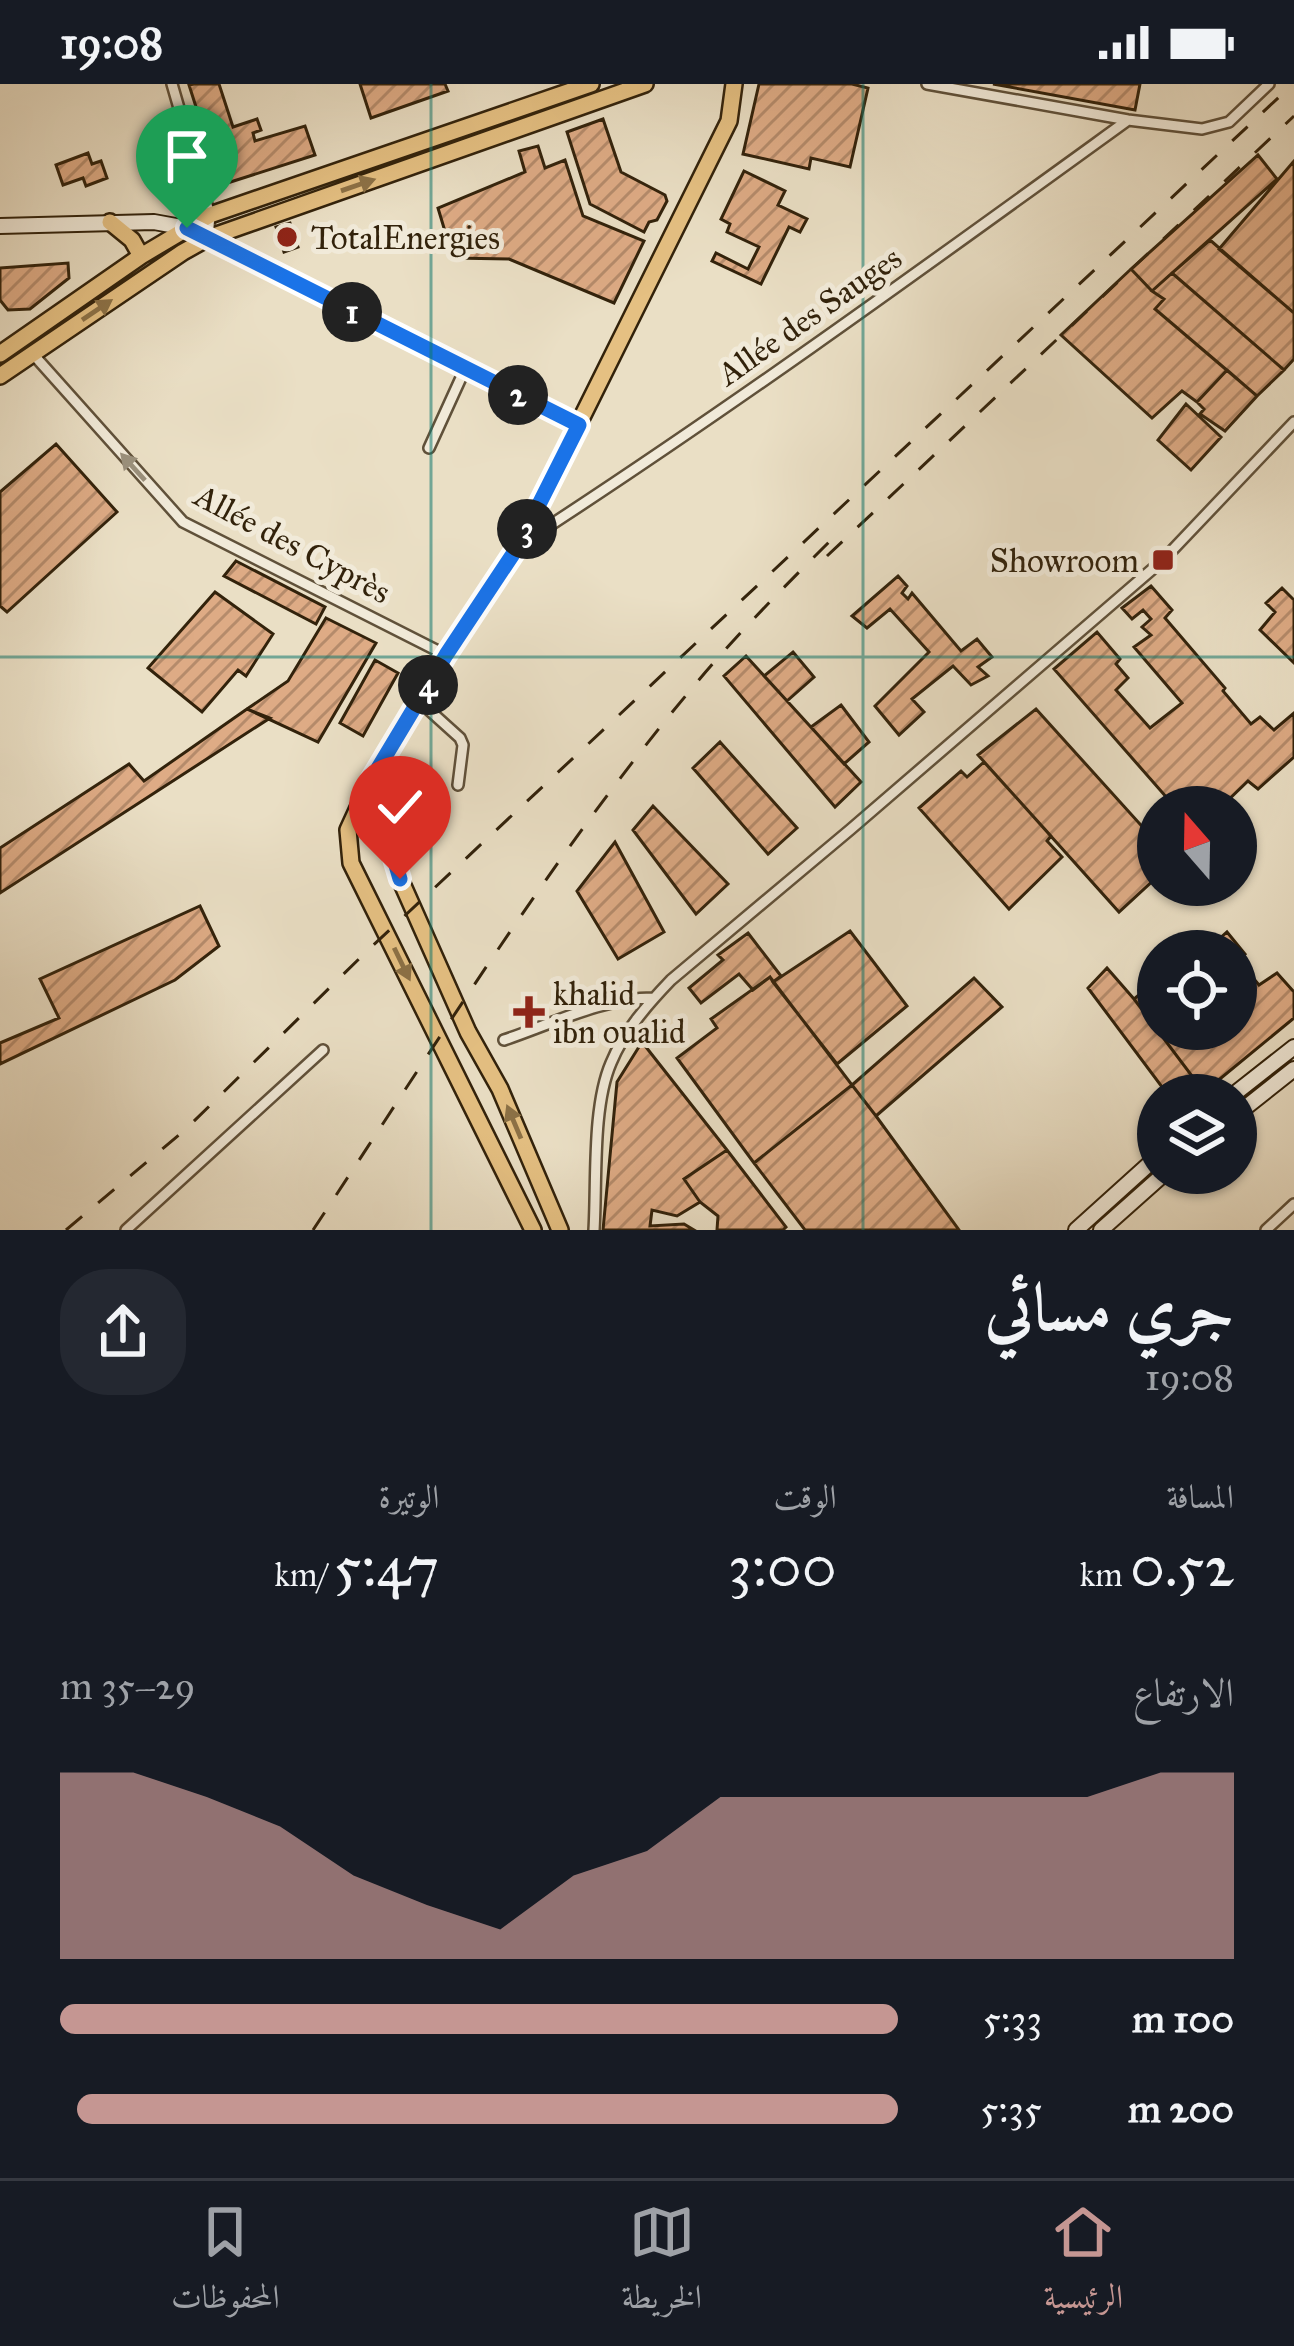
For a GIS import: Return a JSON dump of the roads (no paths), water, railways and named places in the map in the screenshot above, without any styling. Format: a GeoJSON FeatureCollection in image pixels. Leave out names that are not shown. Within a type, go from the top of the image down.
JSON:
{"type":"FeatureCollection","features":[{"type":"Feature","properties":{"kind":"main road"},"geometry":{"type":"LineString","coordinates":[[0,354],[141,256],[210,215],[591,84]]}},
{"type":"Feature","properties":{"kind":"main road"},"geometry":{"type":"LineString","coordinates":[[0,376],[208,238],[645,84]]}},
{"type":"Feature","properties":{"kind":"main road"},"geometry":{"type":"LineString","coordinates":[[532,1230],[351,863],[348,830],[371,780],[517,548],[729,121],[734,84]]}},
{"type":"Feature","properties":{"kind":"main road"},"geometry":{"type":"LineString","coordinates":[[110,222],[132,240],[141,256]]}},
{"type":"Feature","properties":{"kind":"main road"},"geometry":{"type":"LineString","coordinates":[[371,780],[400,879],[468,1032],[500,1089],[560,1230]]}},
{"type":"Feature","properties":{"kind":"street"},"geometry":{"type":"LineString","coordinates":[[172,84],[210,215],[208,238]]}},
{"type":"Feature","properties":{"kind":"street"},"geometry":{"type":"LineString","coordinates":[[927,84],[1202,129],[1221,126],[1269,84]]}},
{"type":"Feature","properties":{"kind":"street","name":"Allée des Sauges"},"geometry":{"type":"LineString","coordinates":[[517,548],[809,349],[1128,120]]}},
{"type":"Feature","properties":{"kind":"street"},"geometry":{"type":"LineString","coordinates":[[0,226],[154,222],[187,228],[579,425]]}},
{"type":"Feature","properties":{"kind":"street","name":"Allée des Cyprès"},"geometry":{"type":"LineString","coordinates":[[32,353],[183,522],[446,655]]}},
{"type":"Feature","properties":{"kind":"street"},"geometry":{"type":"LineString","coordinates":[[429,448],[465,369]]}},
{"type":"Feature","properties":{"kind":"street"},"geometry":{"type":"LineString","coordinates":[[594,1230],[602,1092],[622,1041],[654,998],[1163,560],[1294,422]]}},
{"type":"Feature","properties":{"kind":"street"},"geometry":{"type":"LineString","coordinates":[[419,701],[460,738],[458,785]]}},
{"type":"Feature","properties":{"kind":"street"},"geometry":{"type":"LineString","coordinates":[[504,1040],[612,1003],[654,998]]}},
{"type":"Feature","properties":{"kind":"street"},"geometry":{"type":"LineString","coordinates":[[1257,1076],[1294,1047]]}},
{"type":"Feature","properties":{"kind":"street"},"geometry":{"type":"LineString","coordinates":[[126,1230],[323,1050]]}},
{"type":"Feature","properties":{"kind":"street"},"geometry":{"type":"LineString","coordinates":[[1257,1098],[1294,1069]]}},
{"type":"Feature","properties":{"kind":"street"},"geometry":{"type":"LineString","coordinates":[[1076,1230],[1137,1175]]}},
{"type":"Feature","properties":{"kind":"street"},"geometry":{"type":"LineString","coordinates":[[1101,1230],[1141,1194]]}},
{"type":"Feature","properties":{"kind":"street"},"geometry":{"type":"LineString","coordinates":[[1266,1230],[1294,1205]]}},
{"type":"Feature","properties":{"kind":"railway"},"geometry":{"type":"LineString","coordinates":[[66,1230],[186,1129],[366,952],[1293,84]]}},
{"type":"Feature","properties":{"kind":"railway"},"geometry":{"type":"LineString","coordinates":[[827,556],[1294,116]]}},
{"type":"Feature","properties":{"kind":"railway"},"geometry":{"type":"LineString","coordinates":[[313,1230],[587,822],[705,673],[831,540]]}},
{"type":"Feature","properties":{"kind":"place","name":"TotalEnergies"},"geometry":{"type":"Point","coordinates":[287,237]}},
{"type":"Feature","properties":{"kind":"place","name":"Showroom"},"geometry":{"type":"Point","coordinates":[1163,560]}},
{"type":"Feature","properties":{"kind":"place","name":"khalid ibn oualid"},"geometry":{"type":"Point","coordinates":[529,1012]}}]}
